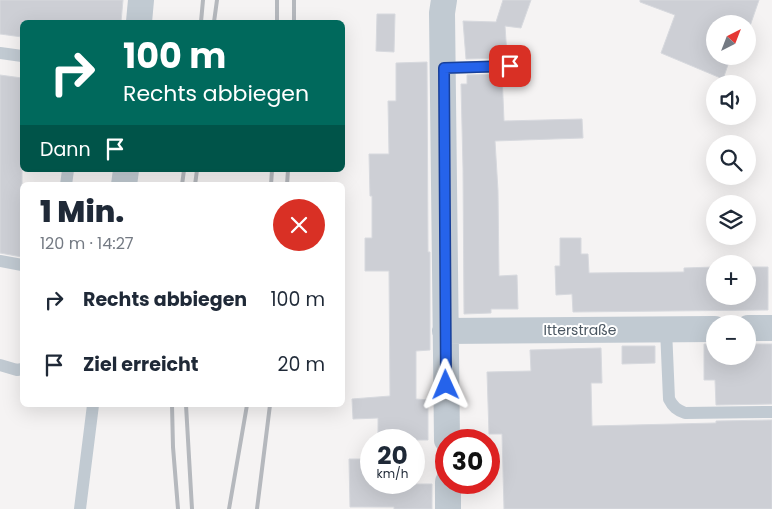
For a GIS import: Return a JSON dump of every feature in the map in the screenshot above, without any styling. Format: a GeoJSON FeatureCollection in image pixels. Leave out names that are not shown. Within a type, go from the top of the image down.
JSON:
{"type":"FeatureCollection","features":[{"type":"Feature","properties":{"kind":"street"},"geometry":{"type":"LineString","coordinates":[[139,20],[141,0]]}},
{"type":"Feature","properties":{"kind":"street"},"geometry":{"type":"LineString","coordinates":[[444,0],[442,13],[447,429]]}},
{"type":"Feature","properties":{"kind":"street","name":"Itterstraße"},"geometry":{"type":"LineString","coordinates":[[445,331],[706,328]]}},
{"type":"Feature","properties":{"kind":"street"},"geometry":{"type":"LineString","coordinates":[[756,328],[772,328]]}},
{"type":"Feature","properties":{"kind":"street"},"geometry":{"type":"LineString","coordinates":[[448,494],[448,509]]}},
{"type":"Feature","properties":{"kind":"lane"},"geometry":{"type":"LineString","coordinates":[[0,53],[20,56]]}},
{"type":"Feature","properties":{"kind":"lane"},"geometry":{"type":"LineString","coordinates":[[444,68],[510,66]]}},
{"type":"Feature","properties":{"kind":"lane"},"geometry":{"type":"LineString","coordinates":[[0,261],[20,265]]}},
{"type":"Feature","properties":{"kind":"lane"},"geometry":{"type":"LineString","coordinates":[[666,329],[669,399],[678,410],[685,413],[772,412]]}},
{"type":"Feature","properties":{"kind":"lane"},"geometry":{"type":"LineString","coordinates":[[0,366],[20,369]]}},
{"type":"Feature","properties":{"kind":"lane"},"geometry":{"type":"LineString","coordinates":[[80,509],[93,407]]}},
{"type":"Feature","properties":{"kind":"building"},"geometry":{"type":"Polygon","coordinates":[[[0,0],[123,0],[121,20],[20,20],[20,37],[0,34],[0,0]]]}},
{"type":"Feature","properties":{"kind":"building"},"geometry":{"type":"Polygon","coordinates":[[[503,0],[531,0],[521,28],[505,26],[507,56],[502,56],[502,58],[466,59],[463,21],[496,22],[503,0]]]}},
{"type":"Feature","properties":{"kind":"building"},"geometry":{"type":"Polygon","coordinates":[[[640,0],[759,0],[754,15],[706,15],[706,65],[728,65],[724,75],[713,75],[661,53],[675,15],[640,2],[640,0]]]}},
{"type":"Feature","properties":{"kind":"building"},"geometry":{"type":"Polygon","coordinates":[[[377,14],[395,14],[394,52],[376,51],[377,14]]]}},
{"type":"Feature","properties":{"kind":"building"},"geometry":{"type":"Polygon","coordinates":[[[427,62],[430,350],[416,351],[416,399],[428,400],[428,440],[425,440],[425,429],[378,429],[378,418],[353,419],[352,399],[390,396],[389,271],[365,271],[365,238],[372,238],[369,154],[389,154],[388,101],[396,101],[396,63],[427,62]]]}},
{"type":"Feature","properties":{"kind":"building"},"geometry":{"type":"Polygon","coordinates":[[[502,74],[504,121],[582,119],[583,138],[495,141],[498,191],[499,276],[517,275],[518,309],[491,309],[491,313],[464,314],[461,84],[467,84],[467,75],[502,74]]]}},
{"type":"Feature","properties":{"kind":"building"},"geometry":{"type":"Polygon","coordinates":[[[0,75],[20,78],[20,172],[22,172],[22,182],[20,182],[20,257],[0,253],[0,75]]]}},
{"type":"Feature","properties":{"kind":"building"},"geometry":{"type":"Polygon","coordinates":[[[560,238],[581,238],[581,254],[588,254],[589,273],[684,272],[684,268],[706,267],[706,305],[756,305],[756,267],[768,267],[768,310],[573,312],[572,294],[556,295],[555,266],[560,266],[560,238]]]}},
{"type":"Feature","properties":{"kind":"building"},"geometry":{"type":"Polygon","coordinates":[[[704,344],[706,344],[706,365],[756,365],[756,344],[772,344],[772,404],[716,405],[715,380],[704,380],[704,344]]]}},
{"type":"Feature","properties":{"kind":"building"},"geometry":{"type":"Polygon","coordinates":[[[622,346],[655,346],[655,363],[622,364],[622,346]]]}},
{"type":"Feature","properties":{"kind":"building"},"geometry":{"type":"Polygon","coordinates":[[[601,348],[602,383],[591,383],[592,426],[772,420],[772,509],[504,509],[502,434],[500,434],[500,429],[489,429],[487,372],[531,371],[530,350],[601,348]]]}},
{"type":"Feature","properties":{"kind":"building"},"geometry":{"type":"Polygon","coordinates":[[[349,459],[360,459],[360,494],[425,494],[425,484],[432,484],[432,509],[350,507],[349,459]]]}},
{"type":"Feature","properties":{"kind":"railway"},"geometry":{"type":"LineString","coordinates":[[201,20],[203,0]]}},
{"type":"Feature","properties":{"kind":"railway"},"geometry":{"type":"LineString","coordinates":[[214,20],[217,0]]}},
{"type":"Feature","properties":{"kind":"railway"},"geometry":{"type":"LineString","coordinates":[[277,0],[277,20]]}},
{"type":"Feature","properties":{"kind":"railway"},"geometry":{"type":"LineString","coordinates":[[294,0],[294,20]]}},
{"type":"Feature","properties":{"kind":"railway"},"geometry":{"type":"LineString","coordinates":[[182,182],[184,172]]}},
{"type":"Feature","properties":{"kind":"railway"},"geometry":{"type":"LineString","coordinates":[[195,182],[197,172]]}},
{"type":"Feature","properties":{"kind":"railway"},"geometry":{"type":"LineString","coordinates":[[271,182],[272,172]]}},
{"type":"Feature","properties":{"kind":"railway"},"geometry":{"type":"LineString","coordinates":[[287,182],[288,172]]}},
{"type":"Feature","properties":{"kind":"railway"},"geometry":{"type":"LineString","coordinates":[[172,407],[178,509]]}},
{"type":"Feature","properties":{"kind":"railway"},"geometry":{"type":"LineString","coordinates":[[186,407],[192,509]]}},
{"type":"Feature","properties":{"kind":"railway"},"geometry":{"type":"LineString","coordinates":[[229,509],[247,407]]}},
{"type":"Feature","properties":{"kind":"railway"},"geometry":{"type":"LineString","coordinates":[[257,509],[270,407]]}},
{"type":"Feature","properties":{"kind":"route"},"geometry":{"type":"LineString","coordinates":[[446,385],[444,68],[510,66]]}}]}
